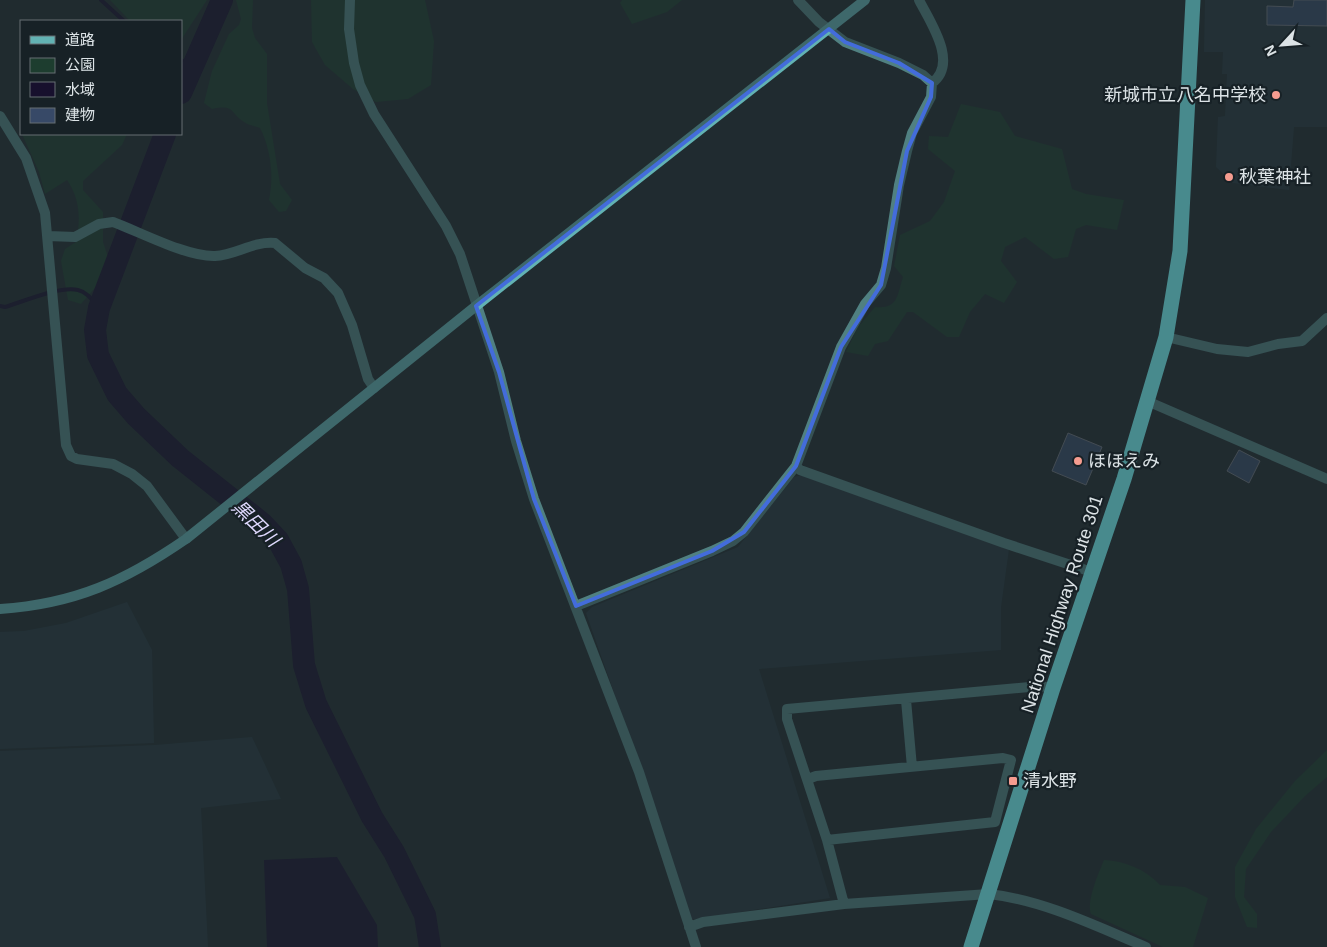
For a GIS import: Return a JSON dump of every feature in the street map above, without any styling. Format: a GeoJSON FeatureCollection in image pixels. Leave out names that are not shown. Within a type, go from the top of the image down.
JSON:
{"type":"FeatureCollection","features":[{"type":"Feature","properties":{"kind":"highway","name":"National Highway Route 301"},"geometry":{"type":"LineString","coordinates":[[971,947],[1166,337],[1180,251],[1193,0]]}},
{"type":"Feature","properties":{"kind":"street"},"geometry":{"type":"LineString","coordinates":[[350,0],[349,29],[354,63],[360,85],[374,114],[446,226],[460,254],[499,372],[516,442],[534,499],[639,772],[696,947]]}},
{"type":"Feature","properties":{"kind":"street"},"geometry":{"type":"LineString","coordinates":[[798,0],[828,29],[845,42],[899,63],[932,83]]}},
{"type":"Feature","properties":{"kind":"street"},"geometry":{"type":"LineString","coordinates":[[0,609],[28,607],[65,599],[113,583],[147,566],[186,539],[476,306],[865,0]]}},
{"type":"Feature","properties":{"kind":"street"},"geometry":{"type":"LineString","coordinates":[[576,606],[733,541],[744,532],[796,466],[841,347],[865,304],[881,285],[886,268],[899,185],[912,133],[931,97],[932,83],[937,79],[942,68],[944,55],[919,0]]}},
{"type":"Feature","properties":{"kind":"street"},"geometry":{"type":"LineString","coordinates":[[0,116],[26,158],[43,203],[53,282],[63,428],[66,445],[71,456],[113,464],[132,474],[146,486],[186,539]]}},
{"type":"Feature","properties":{"kind":"street"},"geometry":{"type":"LineString","coordinates":[[48,236],[75,237],[99,224],[113,222],[199,255],[216,256],[252,244],[275,243],[305,268],[324,278],[338,293],[352,325],[368,379],[374,388]]}},
{"type":"Feature","properties":{"kind":"street"},"geometry":{"type":"LineString","coordinates":[[1166,337],[1217,349],[1248,352],[1278,344],[1302,341],[1327,318]]}},
{"type":"Feature","properties":{"kind":"street"},"geometry":{"type":"LineString","coordinates":[[1147,401],[1327,479]]}},
{"type":"Feature","properties":{"kind":"street"},"geometry":{"type":"LineString","coordinates":[[796,466],[800,470],[995,540],[1092,572]]}},
{"type":"Feature","properties":{"kind":"street"},"geometry":{"type":"LineString","coordinates":[[844,904],[827,840],[787,719],[788,709],[906,700],[1040,686],[1053,688]]}},
{"type":"Feature","properties":{"kind":"street"},"geometry":{"type":"LineString","coordinates":[[906,700],[912,767]]}},
{"type":"Feature","properties":{"kind":"street"},"geometry":{"type":"LineString","coordinates":[[808,779],[816,776],[1003,758],[1011,760],[995,822],[827,840]]}},
{"type":"Feature","properties":{"kind":"street"},"geometry":{"type":"LineString","coordinates":[[689,927],[703,922],[844,904],[989,894],[1008,896],[1081,919],[1146,947]]}},
{"type":"Feature","properties":{"kind":"highlighted area"},"geometry":{"type":"Polygon","coordinates":[[[829,29],[845,42],[899,63],[932,83],[931,97],[907,151],[881,285],[841,347],[796,466],[744,532],[712,551],[576,606],[534,499],[499,372],[476,306],[829,29]]]}},
{"type":"Feature","properties":{"kind":"shaded area","name":"新城市立八名中学校"},"geometry":{"type":"Polygon","coordinates":[[[1205,0],[1327,0],[1327,127],[1294,127],[1289,190],[1233,183],[1216,167],[1218,117],[1225,116],[1227,74],[1222,74],[1223,52],[1204,52],[1205,0]]]}},
{"type":"Feature","properties":{"kind":"shaded area"},"geometry":{"type":"Polygon","coordinates":[[[802,475],[1009,549],[1001,607],[1001,650],[759,669],[830,898],[690,920],[643,775],[586,613],[592,607],[738,547],[794,477],[802,475]]]}},
{"type":"Feature","properties":{"kind":"shaded area"},"geometry":{"type":"Polygon","coordinates":[[[127,602],[152,650],[154,743],[0,749],[0,632],[24,631],[66,623],[127,602]]]}},
{"type":"Feature","properties":{"kind":"shaded area"},"geometry":{"type":"Polygon","coordinates":[[[252,737],[281,799],[201,808],[208,947],[0,947],[0,751],[155,745],[252,737]]]}},
{"type":"Feature","properties":{"kind":"green space"},"geometry":{"type":"Polygon","coordinates":[[[110,0],[207,0],[182,38],[182,20],[129,20],[110,0]]]}},
{"type":"Feature","properties":{"kind":"green space"},"geometry":{"type":"Polygon","coordinates":[[[236,0],[253,0],[252,28],[255,38],[267,54],[267,103],[280,184],[292,200],[286,211],[279,212],[269,200],[271,182],[269,154],[260,128],[246,123],[228,108],[212,109],[204,103],[212,71],[229,34],[239,25],[241,19],[236,0]]]}},
{"type":"Feature","properties":{"kind":"green space"},"geometry":{"type":"Polygon","coordinates":[[[311,0],[425,0],[434,41],[431,85],[408,99],[376,102],[353,89],[325,65],[312,42],[311,0]]]}},
{"type":"Feature","properties":{"kind":"green space"},"geometry":{"type":"Polygon","coordinates":[[[622,0],[682,0],[667,12],[632,24],[620,3],[622,0]]]}},
{"type":"Feature","properties":{"kind":"green space"},"geometry":{"type":"Polygon","coordinates":[[[961,104],[1000,112],[1015,136],[1062,149],[1072,189],[1086,194],[1124,200],[1117,230],[1086,225],[1076,229],[1068,257],[1054,259],[1025,237],[1005,247],[1001,261],[1017,282],[1004,303],[985,294],[970,312],[959,337],[947,337],[913,312],[907,312],[888,341],[875,344],[868,356],[846,352],[858,327],[875,307],[888,306],[898,295],[903,277],[894,266],[900,235],[930,221],[944,202],[955,171],[928,149],[929,136],[948,137],[961,104]]]}},
{"type":"Feature","properties":{"kind":"green space"},"geometry":{"type":"Polygon","coordinates":[[[22,135],[127,135],[122,145],[83,181],[83,190],[103,212],[103,242],[108,257],[101,281],[81,304],[68,300],[61,261],[65,249],[76,242],[79,217],[75,194],[67,180],[45,194],[39,172],[22,135]]]}},
{"type":"Feature","properties":{"kind":"green space"},"geometry":{"type":"Polygon","coordinates":[[[1327,750],[1327,777],[1305,796],[1271,832],[1246,869],[1244,897],[1257,914],[1257,928],[1247,927],[1235,897],[1235,867],[1256,829],[1295,781],[1327,750]]]}},
{"type":"Feature","properties":{"kind":"green space"},"geometry":{"type":"Polygon","coordinates":[[[1104,860],[1120,862],[1141,870],[1160,885],[1185,887],[1208,898],[1193,947],[1163,947],[1091,914],[1090,902],[1096,879],[1104,860]]]}},
{"type":"Feature","properties":{"kind":"water"},"geometry":{"type":"Polygon","coordinates":[[[337,857],[377,925],[378,947],[267,947],[264,860],[337,857]]]}},
{"type":"Feature","properties":{"kind":"building"},"geometry":{"type":"Polygon","coordinates":[[[1294,0],[1327,0],[1327,26],[1267,25],[1267,6],[1293,7],[1294,0]]]}},
{"type":"Feature","properties":{"kind":"building"},"geometry":{"type":"Polygon","coordinates":[[[1068,433],[1102,447],[1086,485],[1052,471],[1068,433]]]}},
{"type":"Feature","properties":{"kind":"building"},"geometry":{"type":"Polygon","coordinates":[[[1239,450],[1260,461],[1249,483],[1227,471],[1239,450]]]}},
{"type":"Feature","properties":{"kind":"waterway"},"geometry":{"type":"LineString","coordinates":[[101,0],[123,20]]}},
{"type":"Feature","properties":{"kind":"waterway","name":"黒田川"},"geometry":{"type":"LineString","coordinates":[[182,91],[222,0]]}},
{"type":"Feature","properties":{"kind":"waterway"},"geometry":{"type":"LineString","coordinates":[[182,60],[192,65]]}},
{"type":"Feature","properties":{"kind":"waterway","name":"黒田川"},"geometry":{"type":"LineString","coordinates":[[165,135],[99,308],[95,330],[98,355],[117,394],[136,416],[180,458],[262,523],[278,540],[291,564],[298,589],[304,665],[316,704],[372,817],[394,852],[425,915],[430,947]]}},
{"type":"Feature","properties":{"kind":"waterway"},"geometry":{"type":"LineString","coordinates":[[0,306],[5,307],[52,292],[70,289],[84,293],[99,308]]}},
{"type":"Feature","properties":{"kind":"place","name":"新城市立八名中学校"},"geometry":{"type":"Point","coordinates":[1276,95]}},
{"type":"Feature","properties":{"kind":"place","name":"秋葉神社"},"geometry":{"type":"Point","coordinates":[1229,177]}},
{"type":"Feature","properties":{"kind":"place","name":"ほほえみ"},"geometry":{"type":"Point","coordinates":[1078,461]}},
{"type":"Feature","properties":{"kind":"place","name":"清水野"},"geometry":{"type":"Point","coordinates":[1013,781]}}]}
